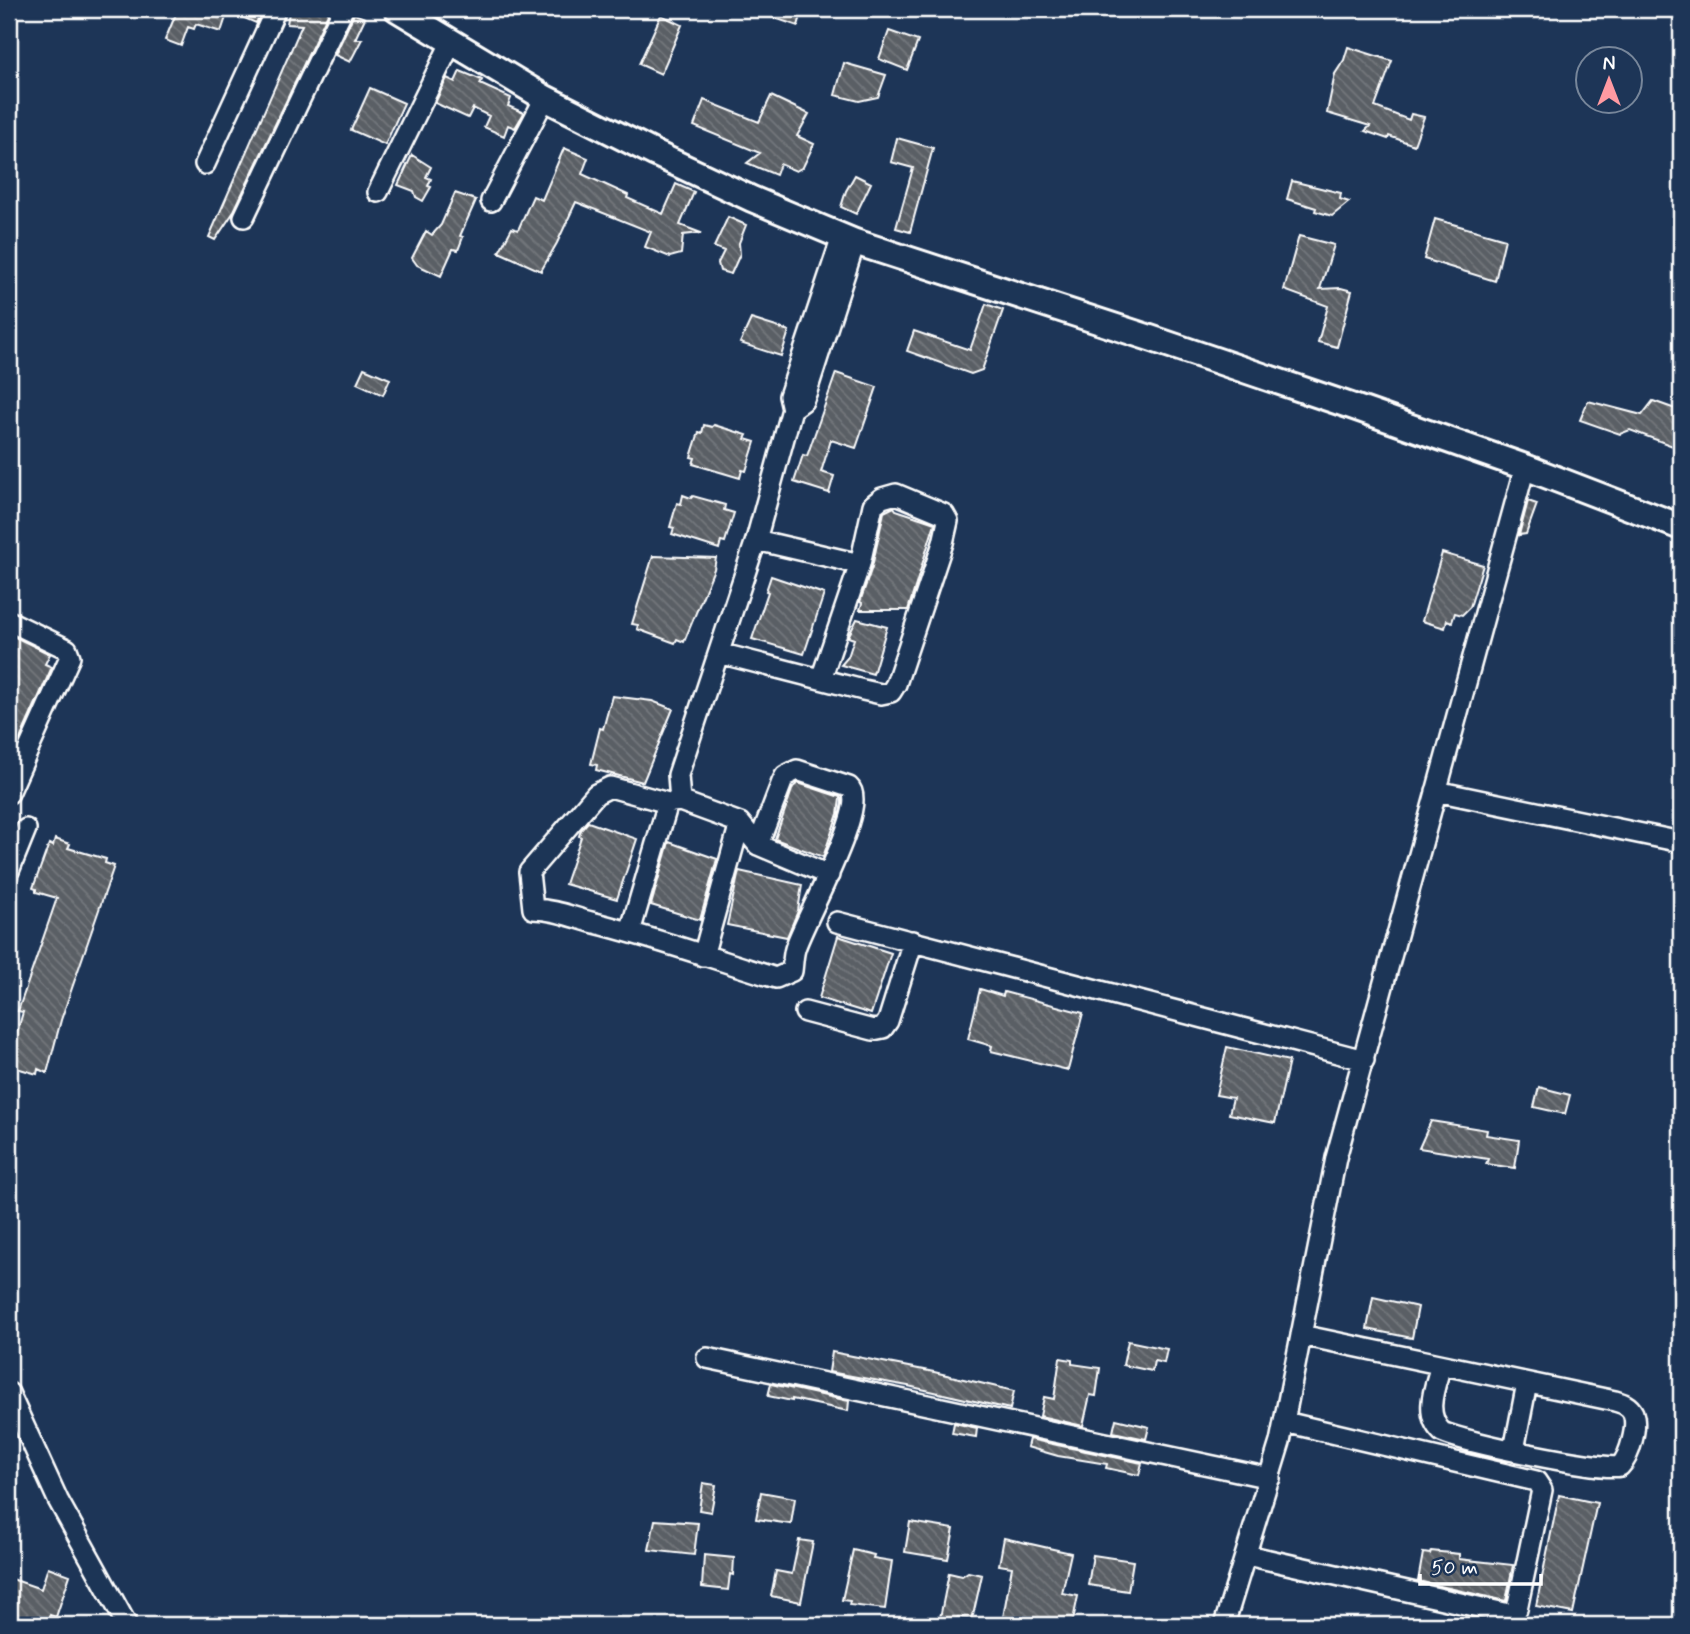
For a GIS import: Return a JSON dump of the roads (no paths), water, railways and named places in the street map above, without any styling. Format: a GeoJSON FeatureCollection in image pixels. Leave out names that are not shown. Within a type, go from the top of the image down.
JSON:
{"type":"FeatureCollection","features":[{"type":"Feature","properties":{"kind":"main road"},"geometry":{"type":"LineString","coordinates":[[397,9],[545,98],[656,154],[848,239],[1150,338],[1525,467],[1681,527]]}},
{"type":"Feature","properties":{"kind":"street"},"geometry":{"type":"LineString","coordinates":[[205,164],[276,9]]}},
{"type":"Feature","properties":{"kind":"street"},"geometry":{"type":"LineString","coordinates":[[244,217],[343,9]]}},
{"type":"Feature","properties":{"kind":"street"},"geometry":{"type":"LineString","coordinates":[[377,192],[451,43]]}},
{"type":"Feature","properties":{"kind":"street"},"geometry":{"type":"LineString","coordinates":[[491,201],[545,98]]}},
{"type":"Feature","properties":{"kind":"street"},"geometry":{"type":"LineString","coordinates":[[630,932],[674,802],[678,775],[756,540],[792,409],[789,396],[848,239]]}},
{"type":"Feature","properties":{"kind":"street"},"geometry":{"type":"LineString","coordinates":[[1224,1625],[1285,1422],[1336,1158],[1525,467]]}},
{"type":"Feature","properties":{"kind":"street"},"geometry":{"type":"LineString","coordinates":[[719,653],[821,679],[881,694],[891,692],[943,543],[948,521],[944,514],[896,494],[882,498],[873,505],[860,564],[821,679]]}},
{"type":"Feature","properties":{"kind":"street"},"geometry":{"type":"LineString","coordinates":[[756,540],[860,564]]}},
{"type":"Feature","properties":{"kind":"street"},"geometry":{"type":"LineString","coordinates":[[9,621],[67,649],[70,657],[9,793]]}},
{"type":"Feature","properties":{"kind":"street"},"geometry":{"type":"LineString","coordinates":[[758,845],[782,782],[790,772],[797,771],[849,787],[854,791],[855,798],[829,875],[796,947],[792,971],[776,978],[556,910],[533,909],[529,872],[601,790],[610,787],[674,802],[740,823],[758,845],[829,875]]}},
{"type":"Feature","properties":{"kind":"street"},"geometry":{"type":"LineString","coordinates":[[1436,792],[1681,842]]}},
{"type":"Feature","properties":{"kind":"street"},"geometry":{"type":"LineString","coordinates":[[704,956],[740,823]]}},
{"type":"Feature","properties":{"kind":"street"},"geometry":{"type":"LineString","coordinates":[[9,872],[26,829]]}},
{"type":"Feature","properties":{"kind":"street"},"geometry":{"type":"LineString","coordinates":[[837,922],[1364,1060]]}},
{"type":"Feature","properties":{"kind":"street"},"geometry":{"type":"LineString","coordinates":[[805,1012],[873,1030],[883,1028],[888,1021],[913,941]]}},
{"type":"Feature","properties":{"kind":"street"},"geometry":{"type":"LineString","coordinates":[[1301,1335],[1625,1404],[1632,1410],[1634,1421],[1626,1460],[1620,1466],[1612,1468],[1450,1436],[1435,1426],[1431,1412],[1441,1365]]}},
{"type":"Feature","properties":{"kind":"street"},"geometry":{"type":"LineString","coordinates":[[707,1358],[1270,1478]]}},
{"type":"Feature","properties":{"kind":"street"},"geometry":{"type":"LineString","coordinates":[[1514,1450],[1527,1383]]}},
{"type":"Feature","properties":{"kind":"street"},"geometry":{"type":"LineString","coordinates":[[12,1404],[58,1500],[122,1621]]}},
{"type":"Feature","properties":{"kind":"street"},"geometry":{"type":"LineString","coordinates":[[1247,1555],[1509,1614],[1514,1614],[1517,1609],[1542,1490],[1536,1481],[1285,1422]]}}]}
